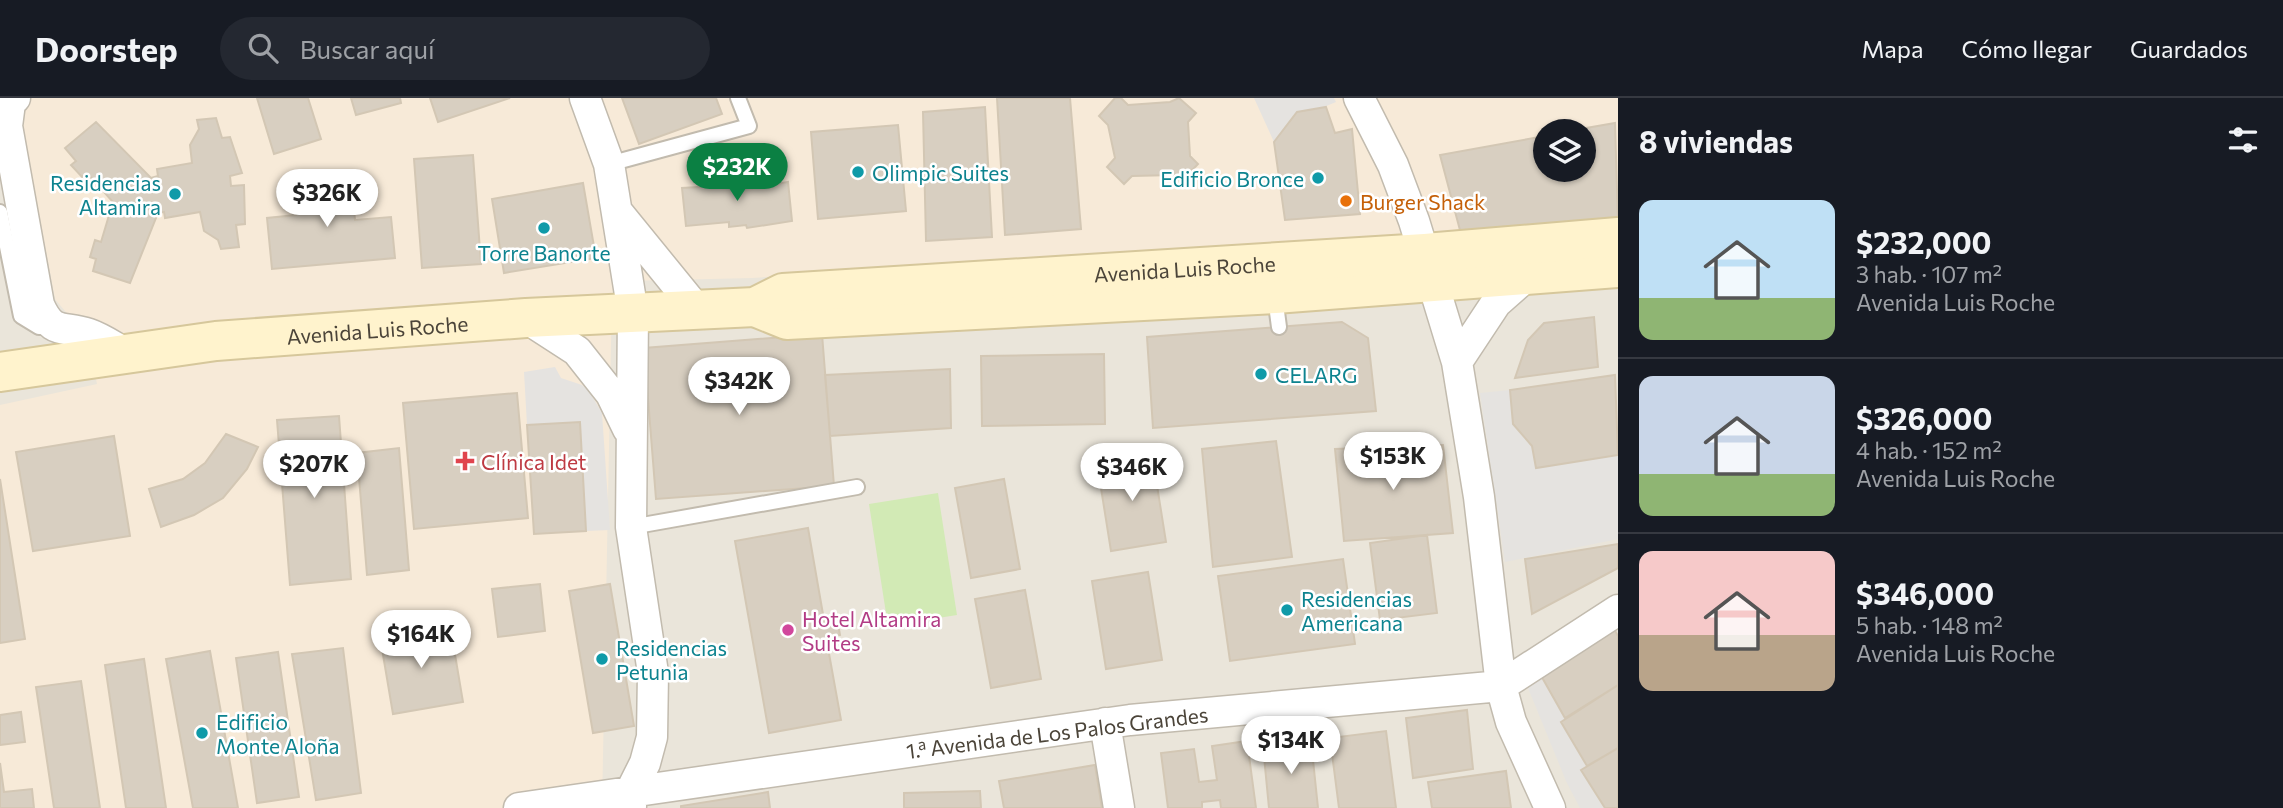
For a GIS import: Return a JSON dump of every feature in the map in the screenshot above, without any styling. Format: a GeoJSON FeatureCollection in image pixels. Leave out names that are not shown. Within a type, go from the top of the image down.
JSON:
{"type":"FeatureCollection","features":[{"type":"Feature","properties":{"kind":"main road","name":"Avenida Luis Roche"},"geometry":{"type":"LineString","coordinates":[[755,307],[787,320],[1277,310],[1429,268],[1618,237]]}},
{"type":"Feature","properties":{"kind":"main road","name":"Avenida Luis Roche"},"geometry":{"type":"LineString","coordinates":[[0,372],[216,341],[526,318],[755,307],[783,293],[1429,268],[1530,274],[1618,268]]}},
{"type":"Feature","properties":{"kind":"street"},"geometry":{"type":"LineString","coordinates":[[15,98],[10,103],[7,126],[39,305],[47,322],[53,326],[90,334],[125,353]]}},
{"type":"Feature","properties":{"kind":"street"},"geometry":{"type":"LineString","coordinates":[[585,98],[609,164],[633,313],[631,527],[653,673],[652,737],[631,799]]}},
{"type":"Feature","properties":{"kind":"street"},"geometry":{"type":"LineString","coordinates":[[1359,98],[1392,165],[1429,268],[1457,362],[1479,497],[1501,686],[1511,722],[1550,808]]}},
{"type":"Feature","properties":{"kind":"street"},"geometry":{"type":"LineString","coordinates":[[619,214],[698,311]]}},
{"type":"Feature","properties":{"kind":"street"},"geometry":{"type":"LineString","coordinates":[[1457,362],[1496,303],[1530,274]]}},
{"type":"Feature","properties":{"kind":"street"},"geometry":{"type":"LineString","coordinates":[[526,318],[555,340],[577,351],[594,369],[611,394],[631,436]]}},
{"type":"Feature","properties":{"kind":"street","name":"1.ª Avenida de Los Palos Grandes"},"geometry":{"type":"LineString","coordinates":[[519,808],[631,799],[1105,723],[1501,686],[1618,610]]}},
{"type":"Feature","properties":{"kind":"street"},"geometry":{"type":"LineString","coordinates":[[1105,723],[1119,808]]}},
{"type":"Feature","properties":{"kind":"lane"},"geometry":{"type":"LineString","coordinates":[[609,164],[749,126],[738,98]]}},
{"type":"Feature","properties":{"kind":"lane"},"geometry":{"type":"LineString","coordinates":[[0,212],[21,316],[39,327],[53,326]]}},
{"type":"Feature","properties":{"kind":"lane"},"geometry":{"type":"LineString","coordinates":[[631,527],[857,487]]}},
{"type":"Feature","properties":{"kind":"shaded area"},"geometry":{"type":"Polygon","coordinates":[[[0,98],[1618,98],[1618,808],[0,808],[0,98]]]}},
{"type":"Feature","properties":{"kind":"shaded area"},"geometry":{"type":"Polygon","coordinates":[[[17,98],[1618,98],[1618,223],[752,278],[627,281],[612,293],[602,808],[0,808],[0,405],[97,384],[85,326],[75,323],[55,299],[17,98]]]}},
{"type":"Feature","properties":{"kind":"shaded area"},"geometry":{"type":"Polygon","coordinates":[[[1254,98],[1334,98],[1336,102],[1312,112],[1297,112],[1274,142],[1254,98]]]}},
{"type":"Feature","properties":{"kind":"shaded area"},"geometry":{"type":"Polygon","coordinates":[[[555,367],[561,378],[582,385],[589,391],[602,413],[610,530],[586,531],[527,425],[524,372],[555,367]]]}},
{"type":"Feature","properties":{"kind":"shaded area"},"geometry":{"type":"Polygon","coordinates":[[[1510,390],[1513,424],[1532,446],[1536,468],[1618,455],[1618,539],[1505,562],[1480,393],[1510,390]]]}},
{"type":"Feature","properties":{"kind":"shaded area"},"geometry":{"type":"Polygon","coordinates":[[[1539,672],[1565,718],[1562,722],[1587,766],[1581,770],[1605,808],[1580,808],[1566,781],[1526,683],[1539,672]]]}},
{"type":"Feature","properties":{"kind":"green space"},"geometry":{"type":"Polygon","coordinates":[[[938,493],[957,615],[888,626],[869,504],[938,493]]]}},
{"type":"Feature","properties":{"kind":"building"},"geometry":{"type":"Polygon","coordinates":[[[257,98],[308,98],[321,139],[274,154],[257,98]]]}},
{"type":"Feature","properties":{"kind":"building"},"geometry":{"type":"Polygon","coordinates":[[[351,98],[400,98],[401,103],[356,115],[351,98]]]}},
{"type":"Feature","properties":{"kind":"building"},"geometry":{"type":"Polygon","coordinates":[[[430,98],[510,98],[438,122],[430,98]]]}},
{"type":"Feature","properties":{"kind":"building"},"geometry":{"type":"Polygon","coordinates":[[[622,98],[716,98],[722,114],[639,144],[622,98]]]}},
{"type":"Feature","properties":{"kind":"building"},"geometry":{"type":"Polygon","coordinates":[[[997,98],[1070,98],[1081,229],[1005,235],[997,98]]]}},
{"type":"Feature","properties":{"kind":"building"},"geometry":{"type":"Polygon","coordinates":[[[1115,98],[1121,98],[1128,105],[1170,102],[1179,98],[1196,113],[1188,122],[1190,156],[1198,164],[1181,182],[1174,175],[1132,176],[1124,184],[1107,167],[1115,158],[1108,125],[1099,116],[1115,98]]]}},
{"type":"Feature","properties":{"kind":"building"},"geometry":{"type":"Polygon","coordinates":[[[985,107],[992,237],[926,241],[923,112],[985,107]]]}},
{"type":"Feature","properties":{"kind":"building","name":"Edificio Bronce"},"geometry":{"type":"Polygon","coordinates":[[[1326,107],[1335,133],[1352,129],[1360,214],[1285,220],[1274,142],[1297,112],[1326,107]]]}},
{"type":"Feature","properties":{"kind":"building","name":"Residencias Altamira"},"geometry":{"type":"Polygon","coordinates":[[[216,118],[222,138],[230,137],[242,173],[230,176],[231,186],[244,185],[245,224],[236,225],[239,247],[221,249],[218,240],[204,231],[200,212],[165,218],[164,212],[158,213],[130,283],[93,271],[96,259],[90,257],[95,240],[101,242],[113,202],[87,173],[82,177],[71,165],[76,161],[65,148],[96,122],[151,178],[158,176],[157,169],[192,163],[190,145],[199,129],[197,120],[216,118]]]}},
{"type":"Feature","properties":{"kind":"building"},"geometry":{"type":"Polygon","coordinates":[[[1615,123],[1618,223],[1461,234],[1440,155],[1533,138],[1533,182],[1596,182],[1596,126],[1615,123]]]}},
{"type":"Feature","properties":{"kind":"building","name":"Olimpic Suites"},"geometry":{"type":"Polygon","coordinates":[[[898,125],[906,211],[818,219],[811,132],[898,125]]]}},
{"type":"Feature","properties":{"kind":"building"},"geometry":{"type":"Polygon","coordinates":[[[473,155],[481,264],[422,268],[414,159],[473,155]]]}},
{"type":"Feature","properties":{"kind":"building"},"geometry":{"type":"Polygon","coordinates":[[[741,169],[741,175],[752,174],[753,188],[788,182],[792,221],[747,228],[746,225],[729,227],[729,222],[686,226],[682,188],[717,186],[716,176],[729,175],[728,170],[741,169]]]}},
{"type":"Feature","properties":{"kind":"building"},"geometry":{"type":"Polygon","coordinates":[[[351,176],[355,220],[391,217],[395,258],[272,269],[267,218],[296,215],[294,181],[351,176]]]}},
{"type":"Feature","properties":{"kind":"building","name":"Torre Banorte"},"geometry":{"type":"Polygon","coordinates":[[[583,183],[596,258],[504,273],[492,199],[583,183]]]}},
{"type":"Feature","properties":{"kind":"building"},"geometry":{"type":"Polygon","coordinates":[[[1594,317],[1598,367],[1515,378],[1528,340],[1544,323],[1594,317]]]}},
{"type":"Feature","properties":{"kind":"building","name":"CELARG"},"geometry":{"type":"Polygon","coordinates":[[[1342,322],[1368,338],[1376,411],[1153,428],[1147,337],[1342,322]]]}},
{"type":"Feature","properties":{"kind":"building"},"geometry":{"type":"Polygon","coordinates":[[[822,334],[834,486],[656,499],[644,348],[822,334]]]}},
{"type":"Feature","properties":{"kind":"building"},"geometry":{"type":"Polygon","coordinates":[[[1104,354],[1105,424],[982,426],[981,356],[1104,354]]]}},
{"type":"Feature","properties":{"kind":"building"},"geometry":{"type":"Polygon","coordinates":[[[950,369],[951,428],[830,436],[825,375],[950,369]]]}},
{"type":"Feature","properties":{"kind":"building"},"geometry":{"type":"Polygon","coordinates":[[[1615,375],[1618,455],[1536,468],[1532,446],[1513,424],[1510,390],[1615,375]]]}},
{"type":"Feature","properties":{"kind":"building","name":"Clínica Idet"},"geometry":{"type":"Polygon","coordinates":[[[517,393],[528,518],[414,529],[403,403],[517,393]]]}},
{"type":"Feature","properties":{"kind":"building"},"geometry":{"type":"Polygon","coordinates":[[[339,416],[351,579],[290,585],[277,420],[339,416]]]}},
{"type":"Feature","properties":{"kind":"building"},"geometry":{"type":"Polygon","coordinates":[[[580,422],[586,531],[534,534],[527,425],[580,422]]]}},
{"type":"Feature","properties":{"kind":"building"},"geometry":{"type":"Polygon","coordinates":[[[226,434],[258,447],[247,469],[223,498],[194,515],[161,527],[149,489],[183,479],[205,463],[226,434]]]}},
{"type":"Feature","properties":{"kind":"building"},"geometry":{"type":"Polygon","coordinates":[[[114,436],[130,536],[33,551],[16,452],[114,436]]]}},
{"type":"Feature","properties":{"kind":"building"},"geometry":{"type":"Polygon","coordinates":[[[1276,441],[1292,557],[1213,567],[1202,449],[1276,441]]]}},
{"type":"Feature","properties":{"kind":"building"},"geometry":{"type":"Polygon","coordinates":[[[1443,445],[1453,533],[1344,541],[1335,449],[1443,445]]]}},
{"type":"Feature","properties":{"kind":"building"},"geometry":{"type":"Polygon","coordinates":[[[399,448],[409,570],[367,575],[357,453],[399,448]]]}},
{"type":"Feature","properties":{"kind":"building"},"geometry":{"type":"Polygon","coordinates":[[[1152,454],[1166,542],[1111,551],[1097,463],[1152,454]]]}},
{"type":"Feature","properties":{"kind":"building"},"geometry":{"type":"Polygon","coordinates":[[[0,479],[25,639],[0,643],[0,479]]]}},
{"type":"Feature","properties":{"kind":"building"},"geometry":{"type":"Polygon","coordinates":[[[1004,479],[1020,569],[971,578],[955,488],[1004,479]]]}},
{"type":"Feature","properties":{"kind":"building"},"geometry":{"type":"Polygon","coordinates":[[[808,528],[824,620],[837,618],[840,635],[826,637],[841,720],[769,733],[735,541],[808,528]]]}},
{"type":"Feature","properties":{"kind":"building"},"geometry":{"type":"Polygon","coordinates":[[[1427,535],[1437,613],[1380,620],[1370,543],[1427,535]]]}},
{"type":"Feature","properties":{"kind":"building"},"geometry":{"type":"Polygon","coordinates":[[[1618,544],[1618,568],[1532,614],[1525,559],[1618,544]]]}},
{"type":"Feature","properties":{"kind":"building","name":"Residencias Americana"},"geometry":{"type":"Polygon","coordinates":[[[1343,559],[1355,644],[1230,661],[1218,576],[1343,559]]]}},
{"type":"Feature","properties":{"kind":"building"},"geometry":{"type":"Polygon","coordinates":[[[1148,572],[1162,660],[1106,669],[1092,581],[1148,572]]]}},
{"type":"Feature","properties":{"kind":"building"},"geometry":{"type":"Polygon","coordinates":[[[540,584],[545,631],[498,637],[492,589],[540,584]]]}},
{"type":"Feature","properties":{"kind":"building","name":"Residencias Petunia"},"geometry":{"type":"Polygon","coordinates":[[[610,584],[634,726],[593,733],[569,591],[610,584]]]}},
{"type":"Feature","properties":{"kind":"building"},"geometry":{"type":"Polygon","coordinates":[[[1025,590],[1041,679],[991,688],[975,599],[1025,590]]]}},
{"type":"Feature","properties":{"kind":"building"},"geometry":{"type":"Polygon","coordinates":[[[450,625],[463,702],[393,714],[380,637],[450,625]]]}},
{"type":"Feature","properties":{"kind":"building"},"geometry":{"type":"Polygon","coordinates":[[[1612,625],[1618,636],[1618,685],[1565,718],[1539,672],[1612,625]]]}},
{"type":"Feature","properties":{"kind":"building"},"geometry":{"type":"Polygon","coordinates":[[[343,648],[361,793],[316,800],[292,654],[343,648]]]}},
{"type":"Feature","properties":{"kind":"building","name":"Edificio Monte Aloña"},"geometry":{"type":"Polygon","coordinates":[[[210,651],[238,808],[193,808],[166,659],[210,651]]]}},
{"type":"Feature","properties":{"kind":"building"},"geometry":{"type":"Polygon","coordinates":[[[278,652],[299,797],[257,803],[236,658],[278,652]]]}},
{"type":"Feature","properties":{"kind":"building"},"geometry":{"type":"Polygon","coordinates":[[[144,659],[166,808],[126,808],[105,665],[144,659]]]}},
{"type":"Feature","properties":{"kind":"building"},"geometry":{"type":"Polygon","coordinates":[[[81,681],[100,808],[54,808],[36,687],[81,681]]]}},
{"type":"Feature","properties":{"kind":"building"},"geometry":{"type":"Polygon","coordinates":[[[1618,685],[1618,748],[1587,766],[1561,722],[1618,685]]]}},
{"type":"Feature","properties":{"kind":"building"},"geometry":{"type":"Polygon","coordinates":[[[1467,710],[1473,769],[1413,778],[1406,718],[1467,710]]]}},
{"type":"Feature","properties":{"kind":"building"},"geometry":{"type":"Polygon","coordinates":[[[21,712],[25,742],[0,745],[0,715],[21,712]]]}},
{"type":"Feature","properties":{"kind":"building"},"geometry":{"type":"Polygon","coordinates":[[[1386,731],[1396,808],[1339,808],[1330,738],[1386,731]]]}},
{"type":"Feature","properties":{"kind":"building"},"geometry":{"type":"Polygon","coordinates":[[[1247,741],[1256,808],[1221,808],[1220,800],[1202,802],[1202,808],[1168,808],[1161,753],[1194,749],[1199,782],[1217,780],[1212,746],[1247,741]]]}},
{"type":"Feature","properties":{"kind":"building"},"geometry":{"type":"Polygon","coordinates":[[[1311,741],[1318,808],[1269,808],[1263,746],[1311,741]]]}},
{"type":"Feature","properties":{"kind":"building"},"geometry":{"type":"Polygon","coordinates":[[[1618,748],[1618,808],[1605,808],[1581,770],[1618,748]]]}},
{"type":"Feature","properties":{"kind":"building"},"geometry":{"type":"Polygon","coordinates":[[[0,763],[4,792],[32,789],[34,808],[0,808],[0,763]]]}},
{"type":"Feature","properties":{"kind":"building"},"geometry":{"type":"Polygon","coordinates":[[[1095,765],[1102,808],[1004,808],[999,781],[1095,765]]]}},
{"type":"Feature","properties":{"kind":"building"},"geometry":{"type":"Polygon","coordinates":[[[1506,771],[1511,808],[1432,808],[1428,782],[1506,771]]]}},
{"type":"Feature","properties":{"kind":"building"},"geometry":{"type":"Polygon","coordinates":[[[980,791],[981,808],[904,808],[904,793],[980,791]]]}},
{"type":"Feature","properties":{"kind":"building"},"geometry":{"type":"Polygon","coordinates":[[[768,792],[770,808],[681,808],[681,806],[768,792]]]}},
{"type":"Feature","properties":{"kind":"place","name":"Olimpic Suites"},"geometry":{"type":"Point","coordinates":[858,172]}},
{"type":"Feature","properties":{"kind":"place","name":"Edificio Bronce"},"geometry":{"type":"Point","coordinates":[1318,178]}},
{"type":"Feature","properties":{"kind":"place","name":"Residencias Altamira"},"geometry":{"type":"Point","coordinates":[175,194]}},
{"type":"Feature","properties":{"kind":"place","name":"Burger Shack"},"geometry":{"type":"Point","coordinates":[1346,201]}},
{"type":"Feature","properties":{"kind":"place","name":"Torre Banorte"},"geometry":{"type":"Point","coordinates":[544,228]}},
{"type":"Feature","properties":{"kind":"place","name":"CELARG"},"geometry":{"type":"Point","coordinates":[1261,374]}},
{"type":"Feature","properties":{"kind":"place","name":"Clínica Idet"},"geometry":{"type":"Point","coordinates":[465,461]}},
{"type":"Feature","properties":{"kind":"place","name":"Residencias Americana"},"geometry":{"type":"Point","coordinates":[1287,610]}},
{"type":"Feature","properties":{"kind":"place","name":"Hotel Altamira Suites"},"geometry":{"type":"Point","coordinates":[788,630]}},
{"type":"Feature","properties":{"kind":"place","name":"Residencias Petunia"},"geometry":{"type":"Point","coordinates":[602,659]}},
{"type":"Feature","properties":{"kind":"place","name":"Edificio Monte Aloña"},"geometry":{"type":"Point","coordinates":[202,733]}}]}
